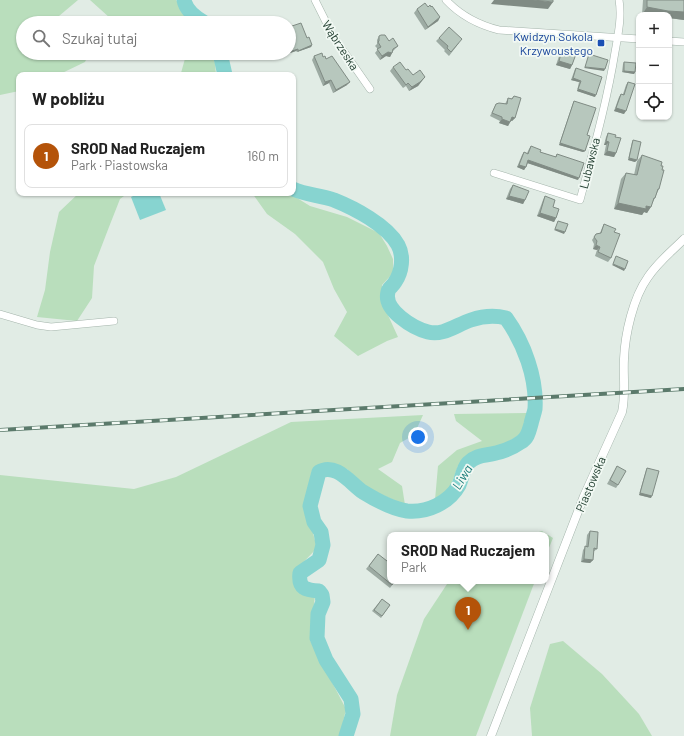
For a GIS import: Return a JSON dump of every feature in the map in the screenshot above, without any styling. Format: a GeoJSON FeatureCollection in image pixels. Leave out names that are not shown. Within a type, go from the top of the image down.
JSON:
{"type":"FeatureCollection","features":[{"type":"Feature","properties":{"kind":"street","name":"Wąbrzeska"},"geometry":{"type":"LineString","coordinates":[[315,0],[330,31],[370,89]]}},
{"type":"Feature","properties":{"kind":"street"},"geometry":{"type":"LineString","coordinates":[[446,0],[473,21],[499,30],[636,39]]}},
{"type":"Feature","properties":{"kind":"street"},"geometry":{"type":"LineString","coordinates":[[618,37],[620,13],[619,0]]}},
{"type":"Feature","properties":{"kind":"street","name":"Lubawska"},"geometry":{"type":"LineString","coordinates":[[494,173],[580,200],[611,77],[618,37]]}},
{"type":"Feature","properties":{"kind":"street"},"geometry":{"type":"LineString","coordinates":[[672,41],[684,42]]}},
{"type":"Feature","properties":{"kind":"street","name":"Piastowska"},"geometry":{"type":"LineString","coordinates":[[491,736],[584,496],[622,412],[625,398],[623,368],[624,350],[634,306],[648,277],[660,262],[684,239]]}},
{"type":"Feature","properties":{"kind":"street"},"geometry":{"type":"LineString","coordinates":[[0,314],[37,325],[51,327],[114,321]]}},
{"type":"Feature","properties":{"kind":"green space"},"geometry":{"type":"Polygon","coordinates":[[[0,0],[78,0],[59,16],[16,16],[16,60],[86,60],[85,62],[64,72],[16,72],[16,92],[0,95],[0,0]]]}},
{"type":"Feature","properties":{"kind":"green space"},"geometry":{"type":"Polygon","coordinates":[[[90,0],[176,0],[186,16],[108,16],[90,0]]]}},
{"type":"Feature","properties":{"kind":"green space"},"geometry":{"type":"Polygon","coordinates":[[[185,60],[214,60],[215,63],[216,72],[181,72],[185,60]]]}},
{"type":"Feature","properties":{"kind":"green space"},"geometry":{"type":"Polygon","coordinates":[[[76,196],[124,196],[120,199],[94,266],[92,298],[77,321],[37,317],[45,290],[50,252],[59,212],[76,196]]]}},
{"type":"Feature","properties":{"kind":"green space"},"geometry":{"type":"Polygon","coordinates":[[[254,196],[294,196],[310,206],[347,217],[379,233],[393,259],[393,273],[382,285],[382,302],[398,337],[358,356],[334,336],[347,312],[334,289],[323,262],[295,234],[267,214],[254,196]]]}},
{"type":"Feature","properties":{"kind":"green space"},"geometry":{"type":"Polygon","coordinates":[[[527,413],[522,433],[497,449],[476,452],[458,466],[449,490],[435,500],[438,466],[457,450],[482,441],[456,421],[454,414],[527,413]]]}},
{"type":"Feature","properties":{"kind":"green space"},"geometry":{"type":"Polygon","coordinates":[[[423,415],[414,435],[400,443],[392,462],[378,469],[402,486],[405,505],[369,489],[347,469],[322,465],[312,471],[306,507],[317,548],[294,572],[298,592],[315,595],[310,640],[346,709],[340,736],[0,736],[0,475],[134,489],[176,477],[291,422],[423,415]]]}},
{"type":"Feature","properties":{"kind":"green space"},"geometry":{"type":"Polygon","coordinates":[[[549,535],[553,538],[549,548],[549,535]]]}},
{"type":"Feature","properties":{"kind":"green space"},"geometry":{"type":"Polygon","coordinates":[[[447,584],[534,584],[476,736],[390,736],[397,695],[424,619],[447,584]]]}},
{"type":"Feature","properties":{"kind":"green space"},"geometry":{"type":"Polygon","coordinates":[[[563,641],[602,674],[639,714],[652,736],[532,736],[530,708],[550,644],[563,641]]]}},
{"type":"Feature","properties":{"kind":"water"},"geometry":{"type":"Polygon","coordinates":[[[160,196],[166,210],[140,220],[131,197],[160,196]]]}},
{"type":"Feature","properties":{"kind":"building"},"geometry":{"type":"Polygon","coordinates":[[[533,0],[553,0],[553,2],[533,0]]]}},
{"type":"Feature","properties":{"kind":"building"},"geometry":{"type":"Polygon","coordinates":[[[647,0],[684,0],[684,12],[647,7],[647,0]]]}},
{"type":"Feature","properties":{"kind":"building"},"geometry":{"type":"Polygon","coordinates":[[[425,3],[428,7],[430,5],[431,7],[432,6],[440,17],[428,27],[417,9],[425,3]]]}},
{"type":"Feature","properties":{"kind":"building"},"geometry":{"type":"Polygon","coordinates":[[[301,23],[307,38],[309,37],[312,45],[298,51],[298,49],[296,50],[296,25],[301,23]]]}},
{"type":"Feature","properties":{"kind":"building"},"geometry":{"type":"Polygon","coordinates":[[[449,27],[462,39],[451,52],[447,48],[448,46],[439,38],[449,27]]]}},
{"type":"Feature","properties":{"kind":"building"},"geometry":{"type":"Polygon","coordinates":[[[385,35],[389,41],[393,38],[398,46],[393,49],[392,53],[388,52],[382,56],[377,49],[381,47],[378,42],[379,36],[385,35]]]}},
{"type":"Feature","properties":{"kind":"building"},"geometry":{"type":"Polygon","coordinates":[[[562,50],[576,54],[572,65],[559,61],[562,50]]]}},
{"type":"Feature","properties":{"kind":"building"},"geometry":{"type":"Polygon","coordinates":[[[322,53],[323,57],[325,56],[326,59],[332,56],[350,82],[336,90],[331,80],[325,82],[314,56],[322,53]]]}},
{"type":"Feature","properties":{"kind":"building"},"geometry":{"type":"Polygon","coordinates":[[[589,54],[608,60],[605,69],[585,67],[589,54]]]}},
{"type":"Feature","properties":{"kind":"building"},"geometry":{"type":"Polygon","coordinates":[[[400,62],[406,70],[408,69],[413,75],[420,70],[425,77],[412,87],[408,83],[406,85],[393,67],[400,62]]]}},
{"type":"Feature","properties":{"kind":"building"},"geometry":{"type":"Polygon","coordinates":[[[624,62],[636,63],[635,72],[624,71],[624,62]]]}},
{"type":"Feature","properties":{"kind":"building"},"geometry":{"type":"Polygon","coordinates":[[[576,68],[602,77],[596,95],[578,89],[581,81],[573,78],[576,68]]]}},
{"type":"Feature","properties":{"kind":"building"},"geometry":{"type":"Polygon","coordinates":[[[628,82],[635,84],[626,111],[616,108],[621,94],[624,95],[628,82]]]}},
{"type":"Feature","properties":{"kind":"building"},"geometry":{"type":"Polygon","coordinates":[[[514,96],[521,98],[515,118],[512,117],[510,122],[492,113],[496,104],[507,104],[508,98],[512,99],[514,96]]]}},
{"type":"Feature","properties":{"kind":"building"},"geometry":{"type":"Polygon","coordinates":[[[574,101],[596,108],[587,135],[590,136],[585,151],[560,143],[574,101]]]}},
{"type":"Feature","properties":{"kind":"building"},"geometry":{"type":"Polygon","coordinates":[[[608,133],[616,135],[615,137],[621,138],[616,153],[607,151],[609,142],[606,141],[608,133]]]}},
{"type":"Feature","properties":{"kind":"building"},"geometry":{"type":"Polygon","coordinates":[[[633,140],[641,142],[637,160],[629,158],[633,140]]]}},
{"type":"Feature","properties":{"kind":"building"},"geometry":{"type":"Polygon","coordinates":[[[531,146],[541,150],[540,152],[556,157],[557,154],[584,163],[579,178],[528,160],[526,167],[519,165],[524,152],[528,154],[531,146]]]}},
{"type":"Feature","properties":{"kind":"building"},"geometry":{"type":"Polygon","coordinates":[[[642,155],[662,162],[662,170],[664,170],[659,189],[651,207],[646,206],[646,209],[618,203],[626,173],[637,175],[642,155]]]}},
{"type":"Feature","properties":{"kind":"building"},"geometry":{"type":"Polygon","coordinates":[[[513,185],[529,191],[525,200],[509,196],[513,185]]]}},
{"type":"Feature","properties":{"kind":"building"},"geometry":{"type":"Polygon","coordinates":[[[545,196],[555,200],[553,207],[559,209],[556,218],[540,213],[545,196]]]}},
{"type":"Feature","properties":{"kind":"building"},"geometry":{"type":"Polygon","coordinates":[[[558,221],[568,224],[565,232],[555,229],[558,221]]]}},
{"type":"Feature","properties":{"kind":"building"},"geometry":{"type":"Polygon","coordinates":[[[604,224],[616,229],[614,232],[620,234],[611,258],[598,252],[600,247],[596,245],[597,241],[594,237],[596,234],[601,233],[604,224]]]}},
{"type":"Feature","properties":{"kind":"building"},"geometry":{"type":"Polygon","coordinates":[[[616,256],[628,261],[625,269],[613,264],[616,256]]]}},
{"type":"Feature","properties":{"kind":"building"},"geometry":{"type":"Polygon","coordinates":[[[617,466],[626,471],[618,485],[610,480],[617,466]]]}},
{"type":"Feature","properties":{"kind":"building"},"geometry":{"type":"Polygon","coordinates":[[[647,468],[659,471],[652,496],[640,493],[647,468]]]}},
{"type":"Feature","properties":{"kind":"building"},"geometry":{"type":"Polygon","coordinates":[[[590,531],[598,532],[597,549],[594,548],[593,560],[584,559],[585,546],[588,547],[590,531]]]}},
{"type":"Feature","properties":{"kind":"building"},"geometry":{"type":"Polygon","coordinates":[[[378,554],[387,561],[387,581],[369,566],[378,554]]]}},
{"type":"Feature","properties":{"kind":"building"},"geometry":{"type":"Polygon","coordinates":[[[382,599],[390,605],[382,616],[374,610],[382,599]]]}},
{"type":"Feature","properties":{"kind":"waterway","name":"Liwa"},"geometry":{"type":"LineString","coordinates":[[184,0],[189,11],[195,16]]}},
{"type":"Feature","properties":{"kind":"waterway","name":"Liwa"},"geometry":{"type":"LineString","coordinates":[[222,60],[224,72]]}},
{"type":"Feature","properties":{"kind":"waterway","name":"Liwa"},"geometry":{"type":"LineString","coordinates":[[296,190],[334,200],[351,208],[378,224],[393,238],[400,249],[402,259],[399,274],[388,291],[388,299],[395,312],[415,327],[428,332],[439,333],[465,322],[488,316],[506,318],[524,350],[534,385],[535,411],[527,436],[515,446],[496,453],[478,457],[468,463],[455,491],[437,506],[415,511],[407,511],[396,508],[363,492],[343,475],[337,472],[331,470],[319,472],[310,506],[314,522],[321,532],[323,545],[319,560],[300,573],[300,582],[304,588],[319,591],[322,595],[323,602],[318,614],[317,638],[326,660],[351,699],[353,714],[346,736]]}},
{"type":"Feature","properties":{"kind":"railway"},"geometry":{"type":"LineString","coordinates":[[0,430],[684,389]]}},
{"type":"Feature","properties":{"kind":"place","name":"Kwidzyn Sokola Krzywoustego"},"geometry":{"type":"Point","coordinates":[601,43]}},
{"type":"Feature","properties":{"kind":"place","name":"SROD Nad Ruczajem"},"geometry":{"type":"Point","coordinates":[468,630]}}]}
